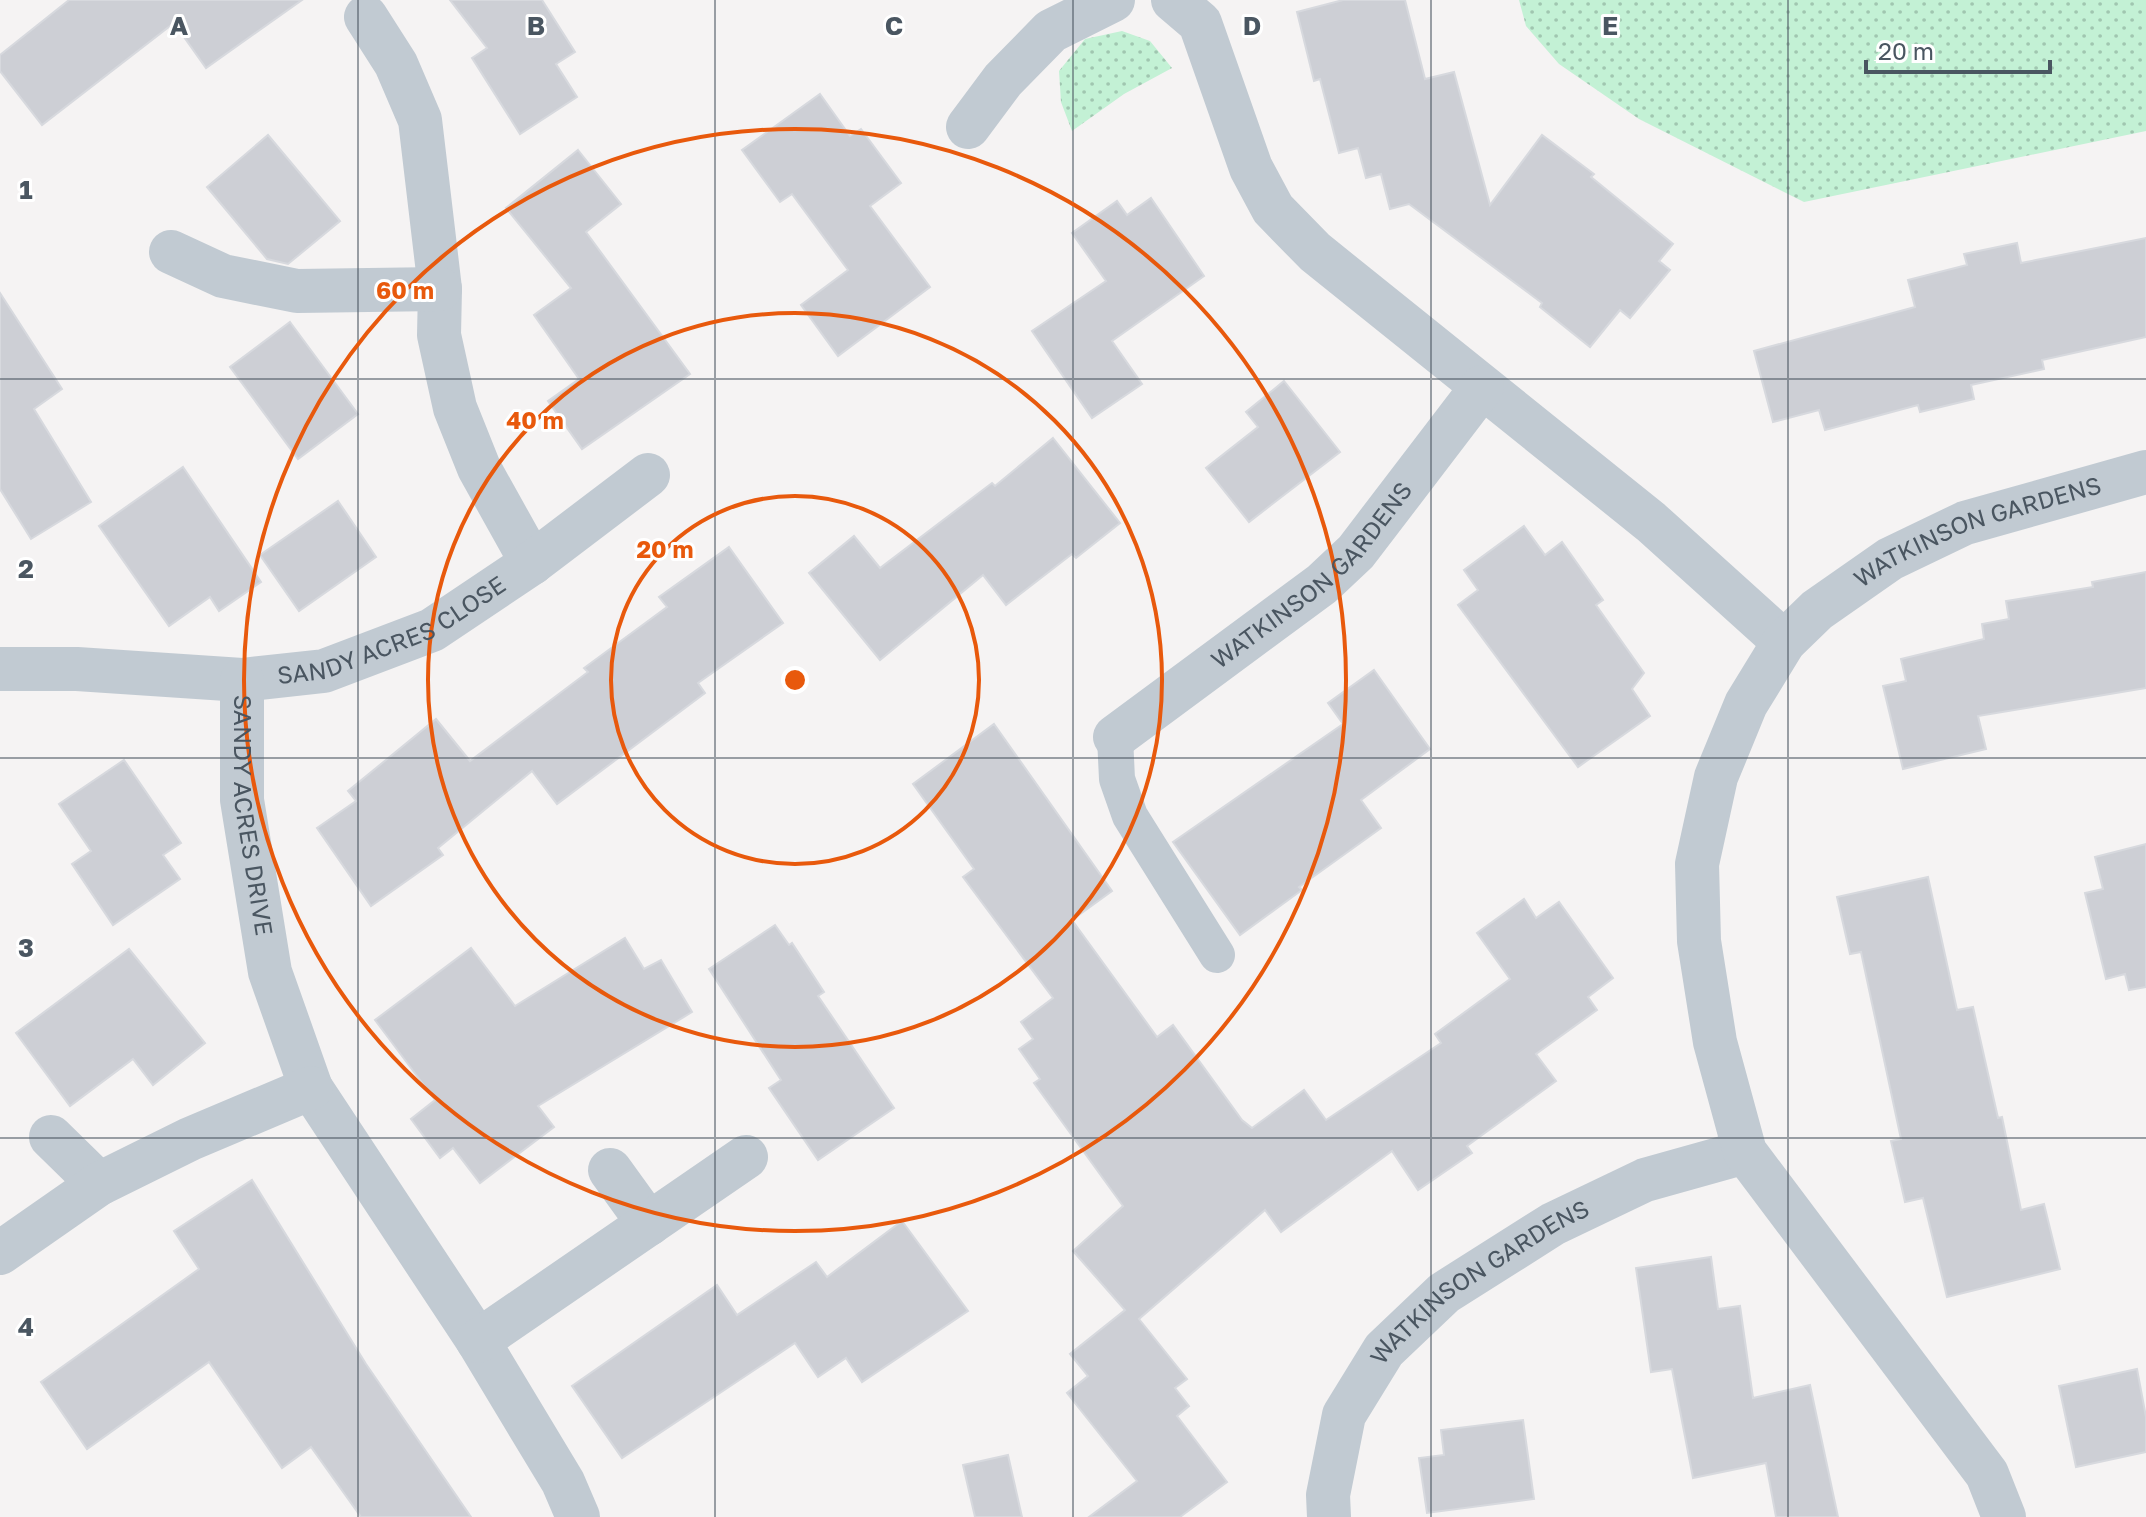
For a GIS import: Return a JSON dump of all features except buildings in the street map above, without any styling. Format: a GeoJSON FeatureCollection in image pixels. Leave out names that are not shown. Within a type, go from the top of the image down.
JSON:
{"type":"FeatureCollection","features":[{"type":"Feature","properties":{"kind":"street"},"geometry":{"type":"LineString","coordinates":[[968,127],[1003,80],[1051,31],[1113,0]]}},
{"type":"Feature","properties":{"kind":"street"},"geometry":{"type":"LineString","coordinates":[[1173,0],[1200,23],[1251,168],[1273,209],[1315,252],[1651,522],[1784,642]]}},
{"type":"Feature","properties":{"kind":"street","name":"SANDY ACRES CLOSE"},"geometry":{"type":"LineString","coordinates":[[366,17],[396,64],[420,120],[440,289],[439,335],[455,408],[479,468],[532,563]]}},
{"type":"Feature","properties":{"kind":"street"},"geometry":{"type":"LineString","coordinates":[[171,252],[223,276],[297,291],[440,289]]}},
{"type":"Feature","properties":{"kind":"street","name":"WATKINSON GARDENS"},"geometry":{"type":"LineString","coordinates":[[1115,737],[1322,584],[1356,552],[1482,387]]}},
{"type":"Feature","properties":{"kind":"street","name":"WATKINSON GARDENS"},"geometry":{"type":"LineString","coordinates":[[2004,1517],[1987,1474],[1745,1152],[1715,1042],[1699,941],[1697,864],[1716,777],[1746,704],[1784,642],[1817,610],[1890,559],[1965,523],[2146,472]]}},
{"type":"Feature","properties":{"kind":"street","name":"SANDY ACRES CLOSE"},"geometry":{"type":"LineString","coordinates":[[242,680],[324,671],[432,630],[532,563],[648,475]]}},
{"type":"Feature","properties":{"kind":"street","name":"SANDY ACRES DRIVE"},"geometry":{"type":"LineString","coordinates":[[0,669],[77,669],[242,680],[242,800],[270,972],[311,1088],[478,1341],[563,1482],[578,1517]]}},
{"type":"Feature","properties":{"kind":"street"},"geometry":{"type":"LineString","coordinates":[[0,1253],[99,1184],[190,1139],[311,1088]]}},
{"type":"Feature","properties":{"kind":"street"},"geometry":{"type":"LineString","coordinates":[[51,1137],[99,1184]]}},
{"type":"Feature","properties":{"kind":"street","name":"WATKINSON GARDENS"},"geometry":{"type":"LineString","coordinates":[[1329,1517],[1328,1495],[1344,1415],[1384,1350],[1444,1293],[1553,1224],[1645,1180],[1745,1152]]}},
{"type":"Feature","properties":{"kind":"street"},"geometry":{"type":"LineString","coordinates":[[478,1341],[746,1157]]}},
{"type":"Feature","properties":{"kind":"street"},"geometry":{"type":"LineString","coordinates":[[610,1170],[649,1224]]}},
{"type":"Feature","properties":{"kind":"lane"},"geometry":{"type":"LineString","coordinates":[[1115,737],[1117,779],[1130,816],[1217,955]]}},
{"type":"Feature","properties":{"kind":"green space"},"geometry":{"type":"Polygon","coordinates":[[[1519,0],[2146,0],[2146,131],[1804,202],[1639,119],[1559,64],[1526,26],[1519,0]]]}},
{"type":"Feature","properties":{"kind":"green space"},"geometry":{"type":"Polygon","coordinates":[[[1122,31],[1150,41],[1172,68],[1124,94],[1072,131],[1061,102],[1059,71],[1085,39],[1122,31]]]}}]}
